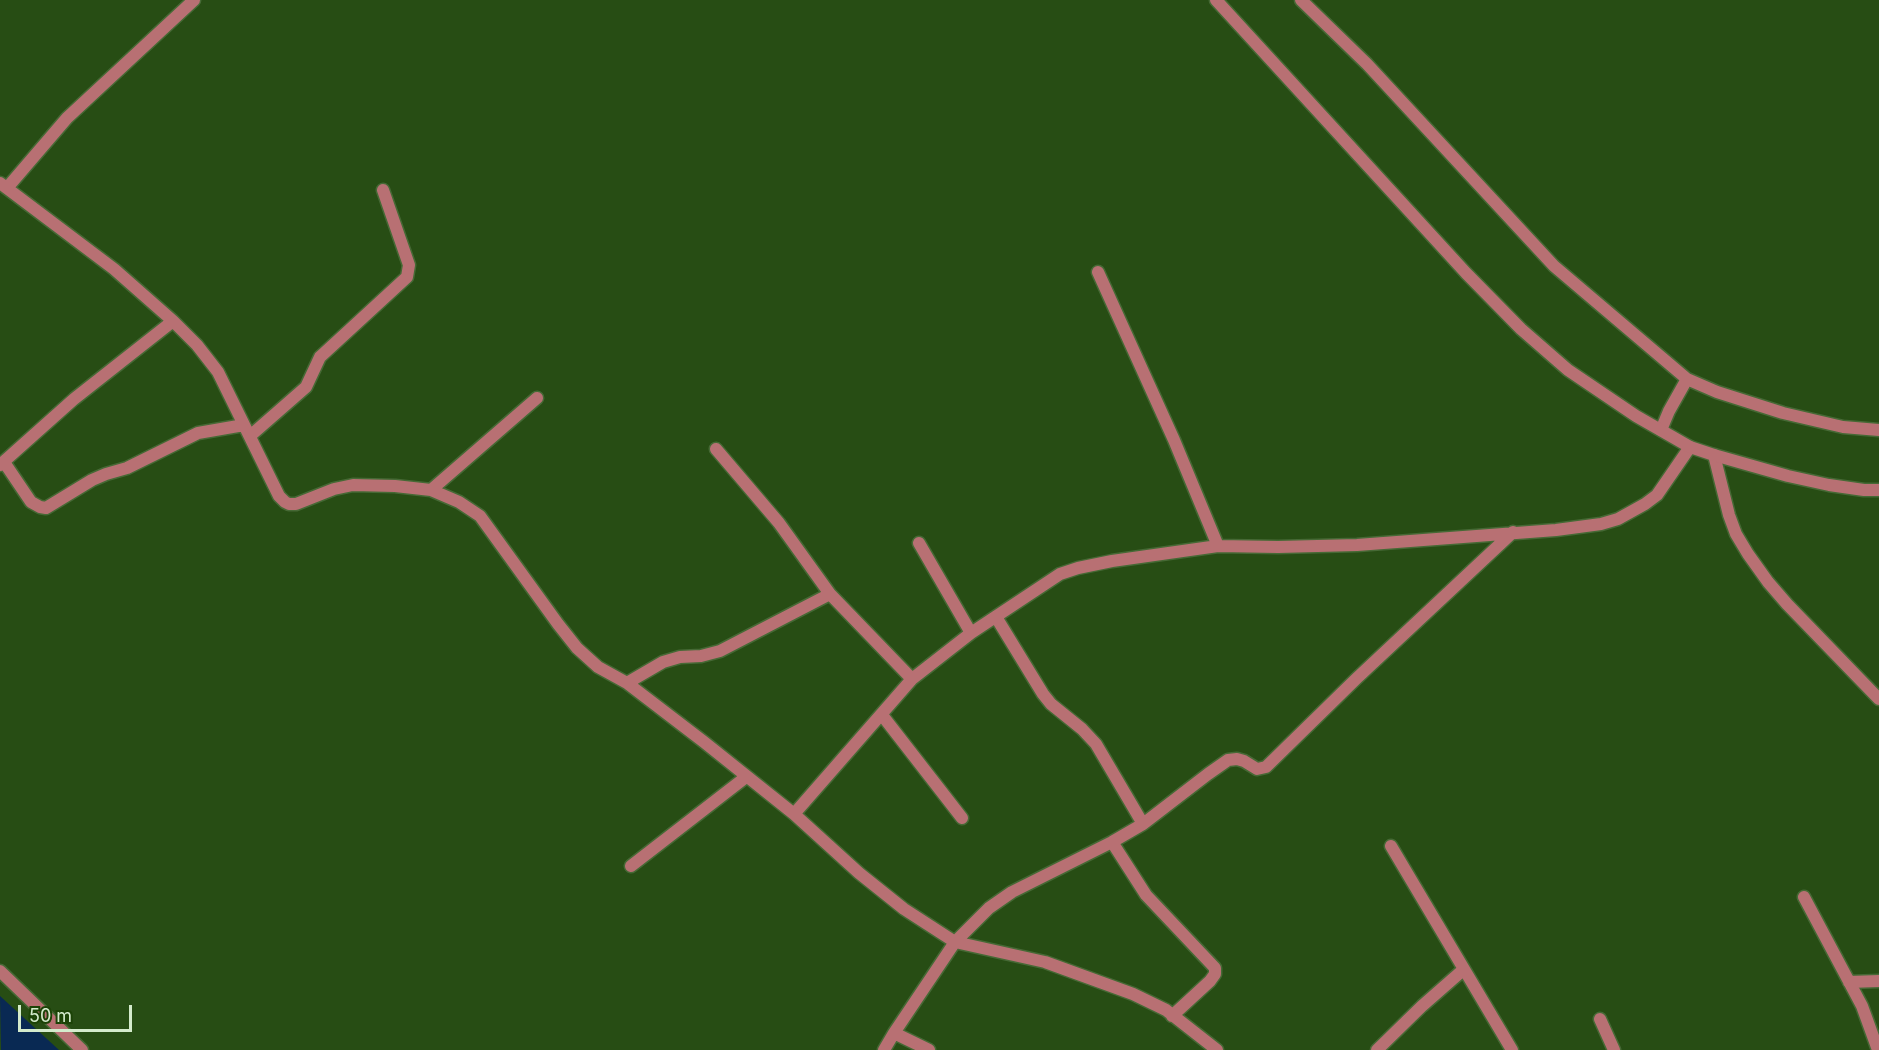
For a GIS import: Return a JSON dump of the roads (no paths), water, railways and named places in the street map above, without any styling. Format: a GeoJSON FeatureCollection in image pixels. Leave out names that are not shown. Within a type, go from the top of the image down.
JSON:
{"type":"FeatureCollection","features":[{"type":"Feature","properties":{"kind":"street"},"geometry":{"type":"LineString","coordinates":[[194,0],[67,118],[3,185],[114,269],[197,345],[218,372],[279,496],[288,504],[297,504],[334,489],[353,485],[395,486],[431,490],[459,502],[480,516],[577,648],[598,667],[627,683],[794,814],[842,858],[904,909],[955,942],[1045,962],[1133,994],[1166,1010],[1217,1050]]}},
{"type":"Feature","properties":{"kind":"street"},"geometry":{"type":"LineString","coordinates":[[1216,0],[1445,250],[1521,329],[1576,376],[1609,399],[1690,447],[1788,476],[1829,485],[1879,490]]}},
{"type":"Feature","properties":{"kind":"street"},"geometry":{"type":"LineString","coordinates":[[1301,0],[1367,64],[1554,266],[1687,379],[1718,392],[1783,413],[1844,427],[1879,430]]}},
{"type":"Feature","properties":{"kind":"street"},"geometry":{"type":"LineString","coordinates":[[173,321],[74,399],[2,463],[31,502],[46,508],[92,480],[128,468],[198,434],[247,431],[306,387],[320,357],[407,277],[409,265],[383,190]]}},
{"type":"Feature","properties":{"kind":"street"},"geometry":{"type":"LineString","coordinates":[[1098,272],[1174,440],[1218,546]]}},
{"type":"Feature","properties":{"kind":"street"},"geometry":{"type":"LineString","coordinates":[[1661,430],[1687,379]]}},
{"type":"Feature","properties":{"kind":"street"},"geometry":{"type":"LineString","coordinates":[[431,490],[537,398]]}},
{"type":"Feature","properties":{"kind":"street"},"geometry":{"type":"LineString","coordinates":[[794,814],[912,679],[971,633],[1060,574],[1112,561],[1218,546],[1357,545],[1577,528],[1601,524],[1631,513],[1657,495],[1690,447]]}},
{"type":"Feature","properties":{"kind":"street"},"geometry":{"type":"LineString","coordinates":[[716,449],[778,523],[830,594],[912,679]]}},
{"type":"Feature","properties":{"kind":"street"},"geometry":{"type":"LineString","coordinates":[[1714,455],[1729,515],[1736,534],[1748,554],[1768,582],[1879,699]]}},
{"type":"Feature","properties":{"kind":"street"},"geometry":{"type":"LineString","coordinates":[[884,1050],[955,942],[989,908],[1012,892],[1143,824],[1228,760],[1244,761],[1257,769],[1266,767],[1513,532]]}},
{"type":"Feature","properties":{"kind":"street"},"geometry":{"type":"LineString","coordinates":[[919,543],[971,633]]}},
{"type":"Feature","properties":{"kind":"street"},"geometry":{"type":"LineString","coordinates":[[627,683],[663,662],[720,651],[830,594]]}},
{"type":"Feature","properties":{"kind":"street"},"geometry":{"type":"LineString","coordinates":[[996,617],[1043,694],[1096,744],[1143,824]]}},
{"type":"Feature","properties":{"kind":"street"},"geometry":{"type":"LineString","coordinates":[[882,715],[962,818]]}},
{"type":"Feature","properties":{"kind":"street"},"geometry":{"type":"LineString","coordinates":[[631,866],[746,777]]}},
{"type":"Feature","properties":{"kind":"street"},"geometry":{"type":"LineString","coordinates":[[1112,842],[1146,895],[1215,968],[1215,974],[1210,981],[1172,1016]]}},
{"type":"Feature","properties":{"kind":"street"},"geometry":{"type":"LineString","coordinates":[[1390,846],[1512,1050]]}},
{"type":"Feature","properties":{"kind":"street"},"geometry":{"type":"LineString","coordinates":[[1804,897],[1862,1006],[1877,1044]]}},
{"type":"Feature","properties":{"kind":"street"},"geometry":{"type":"LineString","coordinates":[[1377,1050],[1463,970]]}},
{"type":"Feature","properties":{"kind":"street"},"geometry":{"type":"LineString","coordinates":[[0,971],[82,1050]]}},
{"type":"Feature","properties":{"kind":"street"},"geometry":{"type":"LineString","coordinates":[[1849,982],[1879,981]]}},
{"type":"Feature","properties":{"kind":"street"},"geometry":{"type":"LineString","coordinates":[[1600,1019],[1614,1050]]}},
{"type":"Feature","properties":{"kind":"street"},"geometry":{"type":"LineString","coordinates":[[894,1033],[929,1050]]}},
{"type":"Feature","properties":{"kind":"water"},"geometry":{"type":"Polygon","coordinates":[[[0,996],[59,1050],[1,1050],[0,996]]]}}]}
